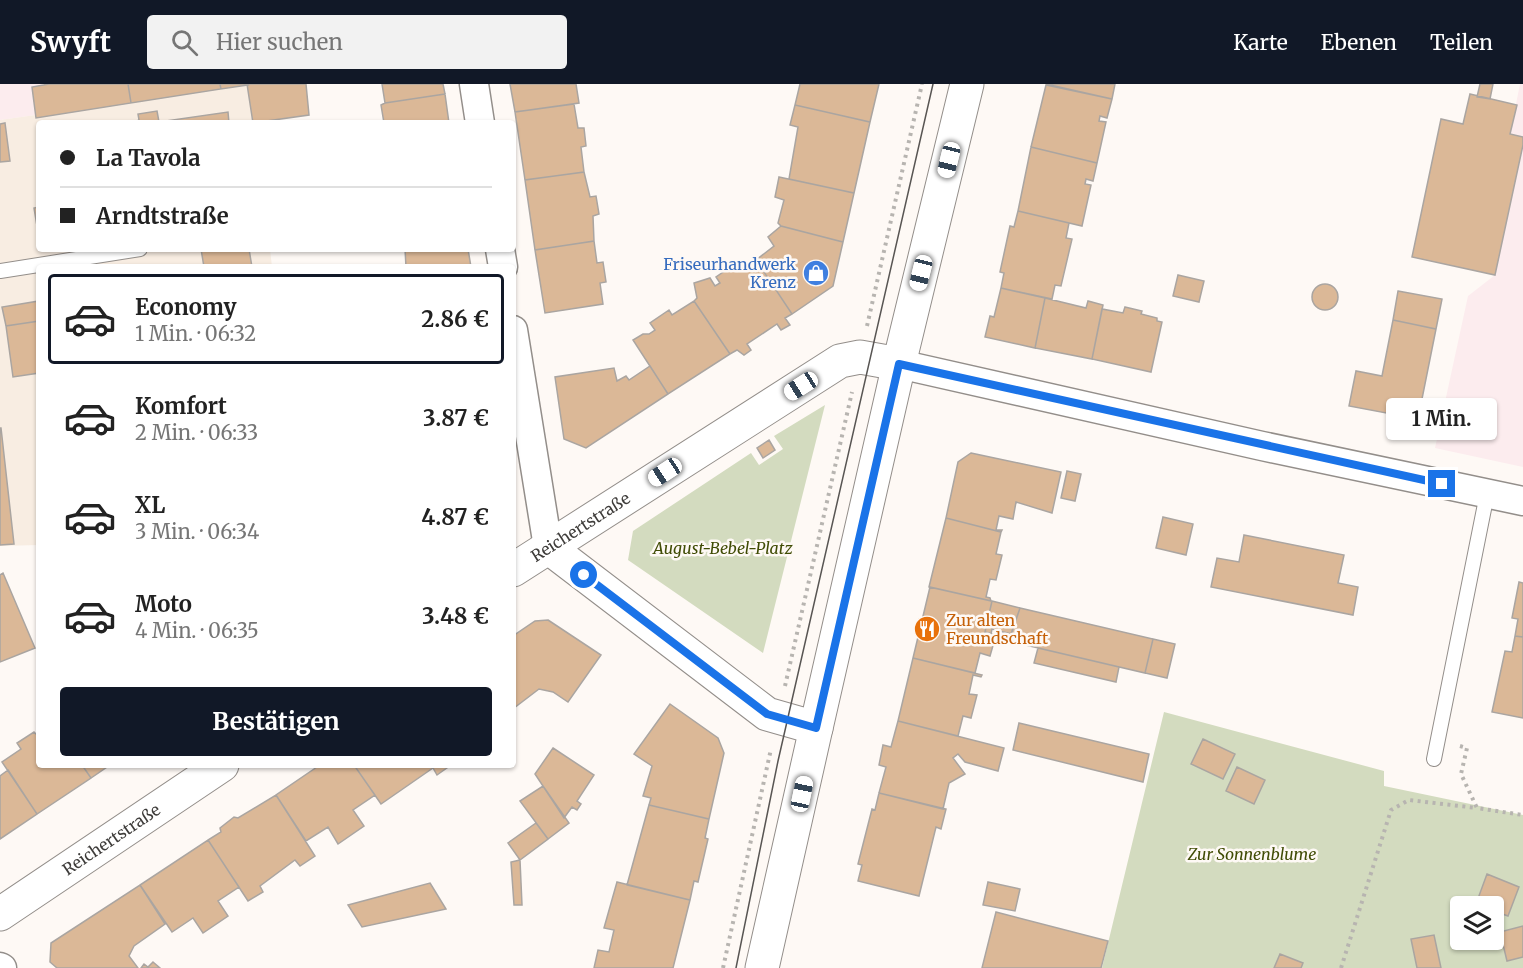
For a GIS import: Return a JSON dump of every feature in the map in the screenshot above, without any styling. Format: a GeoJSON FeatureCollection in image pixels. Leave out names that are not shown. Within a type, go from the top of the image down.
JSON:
{"type":"FeatureCollection","features":[{"type":"Feature","properties":{"kind":"main road"},"geometry":{"type":"LineString","coordinates":[[762,968],[899,364],[968,84]]}},
{"type":"Feature","properties":{"kind":"main road","name":"Reichertstraße"},"geometry":{"type":"LineString","coordinates":[[516,568],[840,361],[871,357],[899,364]]}},
{"type":"Feature","properties":{"kind":"main road"},"geometry":{"type":"LineString","coordinates":[[548,547],[767,714],[816,728]]}},
{"type":"Feature","properties":{"kind":"main road","name":"Reichertstraße"},"geometry":{"type":"LineString","coordinates":[[0,914],[218,768]]}},
{"type":"Feature","properties":{"kind":"street"},"geometry":{"type":"LineString","coordinates":[[474,84],[480,120]]}},
{"type":"Feature","properties":{"kind":"street"},"geometry":{"type":"LineString","coordinates":[[516,349],[548,547]]}},
{"type":"Feature","properties":{"kind":"street"},"geometry":{"type":"LineString","coordinates":[[899,364],[1523,501]]}},
{"type":"Feature","properties":{"kind":"lane"},"geometry":{"type":"LineString","coordinates":[[45,264],[121,252]]}},
{"type":"Feature","properties":{"kind":"lane"},"geometry":{"type":"LineString","coordinates":[[0,271],[36,265]]}},
{"type":"Feature","properties":{"kind":"lane"},"geometry":{"type":"LineString","coordinates":[[1434,759],[1487,494]]}},
{"type":"Feature","properties":{"kind":"path"},"geometry":{"type":"LineString","coordinates":[[723,968],[922,84]]}},
{"type":"Feature","properties":{"kind":"path"},"geometry":{"type":"LineString","coordinates":[[1439,741],[1467,748],[1461,774],[1477,808]]}},
{"type":"Feature","properties":{"kind":"path"},"geometry":{"type":"LineString","coordinates":[[1341,968],[1391,810],[1409,800],[1523,815]]}},
{"type":"Feature","properties":{"kind":"shaded area"},"geometry":{"type":"Polygon","coordinates":[[[0,84],[247,84],[248,85],[0,120],[0,84]]]}},
{"type":"Feature","properties":{"kind":"shaded area"},"geometry":{"type":"Polygon","coordinates":[[[1520,84],[1523,84],[1523,137],[1510,134],[1520,84]]]}},
{"type":"Feature","properties":{"kind":"shaded area"},"geometry":{"type":"Polygon","coordinates":[[[248,85],[253,120],[36,120],[36,252],[270,252],[272,264],[36,264],[36,545],[0,546],[0,120],[248,85]]]}},
{"type":"Feature","properties":{"kind":"shaded area"},"geometry":{"type":"Polygon","coordinates":[[[1523,145],[1523,467],[1435,448],[1468,296],[1495,275],[1523,145]]]}},
{"type":"Feature","properties":{"kind":"green space","name":"August-Bebel-Platz"},"geometry":{"type":"Polygon","coordinates":[[[825,405],[763,653],[628,560],[633,531],[751,453],[759,465],[783,449],[774,436],[825,405]]]}},
{"type":"Feature","properties":{"kind":"green space","name":"Zur Sonnenblume"},"geometry":{"type":"Polygon","coordinates":[[[1164,712],[1384,771],[1384,786],[1523,815],[1523,968],[1102,968],[1164,712]]]}},
{"type":"Feature","properties":{"kind":"building"},"geometry":{"type":"Polygon","coordinates":[[[49,84],[128,84],[131,103],[36,118],[32,87],[49,84]]]}},
{"type":"Feature","properties":{"kind":"building"},"geometry":{"type":"Polygon","coordinates":[[[128,84],[220,84],[221,89],[131,103],[128,84]]]}},
{"type":"Feature","properties":{"kind":"building"},"geometry":{"type":"Polygon","coordinates":[[[220,84],[247,84],[248,85],[221,89],[220,84]]]}},
{"type":"Feature","properties":{"kind":"building"},"geometry":{"type":"Polygon","coordinates":[[[247,84],[306,84],[309,115],[274,120],[253,120],[247,84]]]}},
{"type":"Feature","properties":{"kind":"building"},"geometry":{"type":"Polygon","coordinates":[[[382,84],[443,84],[445,94],[385,103],[382,84]]]}},
{"type":"Feature","properties":{"kind":"building"},"geometry":{"type":"Polygon","coordinates":[[[510,84],[576,84],[579,103],[515,112],[510,84]]]}},
{"type":"Feature","properties":{"kind":"building"},"geometry":{"type":"Polygon","coordinates":[[[800,84],[879,84],[870,122],[795,105],[800,84]]]}},
{"type":"Feature","properties":{"kind":"building"},"geometry":{"type":"Polygon","coordinates":[[[1046,84],[1115,84],[1112,99],[1046,84]]]}},
{"type":"Feature","properties":{"kind":"building"},"geometry":{"type":"Polygon","coordinates":[[[1480,84],[1493,84],[1490,99],[1477,97],[1480,84]]]}},
{"type":"Feature","properties":{"kind":"building"},"geometry":{"type":"Polygon","coordinates":[[[1046,85],[1112,99],[1107,118],[1100,116],[1099,121],[1106,122],[1097,163],[1031,147],[1046,85]]]}},
{"type":"Feature","properties":{"kind":"building"},"geometry":{"type":"Polygon","coordinates":[[[445,94],[449,120],[384,120],[381,105],[445,94]]]}},
{"type":"Feature","properties":{"kind":"building"},"geometry":{"type":"Polygon","coordinates":[[[1470,94],[1517,105],[1510,134],[1523,137],[1495,275],[1412,257],[1441,119],[1463,124],[1470,94]]]}},
{"type":"Feature","properties":{"kind":"building"},"geometry":{"type":"Polygon","coordinates":[[[574,104],[578,128],[584,128],[586,146],[581,147],[584,172],[525,180],[515,112],[574,104]]]}},
{"type":"Feature","properties":{"kind":"building"},"geometry":{"type":"Polygon","coordinates":[[[795,105],[870,122],[854,193],[789,179],[798,127],[790,125],[795,105]]]}},
{"type":"Feature","properties":{"kind":"building"},"geometry":{"type":"Polygon","coordinates":[[[157,111],[159,120],[139,120],[138,114],[157,111]]]}},
{"type":"Feature","properties":{"kind":"building"},"geometry":{"type":"Polygon","coordinates":[[[228,112],[229,120],[173,120],[228,112]]]}},
{"type":"Feature","properties":{"kind":"building"},"geometry":{"type":"Polygon","coordinates":[[[5,123],[10,161],[0,162],[0,124],[5,123]]]}},
{"type":"Feature","properties":{"kind":"building"},"geometry":{"type":"Polygon","coordinates":[[[1031,147],[1097,163],[1093,181],[1086,179],[1085,184],[1091,185],[1082,226],[1018,211],[1031,147]]]}},
{"type":"Feature","properties":{"kind":"building"},"geometry":{"type":"Polygon","coordinates":[[[584,172],[590,197],[596,196],[599,214],[593,216],[594,241],[535,250],[525,180],[584,172]]]}},
{"type":"Feature","properties":{"kind":"building"},"geometry":{"type":"Polygon","coordinates":[[[779,177],[854,193],[843,242],[781,226],[778,223],[784,200],[775,197],[779,177]]]}},
{"type":"Feature","properties":{"kind":"building"},"geometry":{"type":"Polygon","coordinates":[[[1018,211],[1069,223],[1066,238],[1072,239],[1061,286],[1055,285],[1052,299],[1001,288],[1004,273],[1000,272],[1010,226],[1014,227],[1018,211]]]}},
{"type":"Feature","properties":{"kind":"building"},"geometry":{"type":"Polygon","coordinates":[[[781,226],[843,242],[833,286],[792,314],[756,260],[774,246],[768,237],[781,226]]]}},
{"type":"Feature","properties":{"kind":"building"},"geometry":{"type":"Polygon","coordinates":[[[594,241],[597,263],[603,262],[606,282],[600,283],[603,304],[545,313],[535,250],[594,241]]]}},
{"type":"Feature","properties":{"kind":"building"},"geometry":{"type":"Polygon","coordinates":[[[202,252],[250,252],[252,264],[204,264],[202,252]]]}},
{"type":"Feature","properties":{"kind":"building"},"geometry":{"type":"Polygon","coordinates":[[[405,252],[468,252],[470,264],[406,264],[405,252]]]}},
{"type":"Feature","properties":{"kind":"building"},"geometry":{"type":"Polygon","coordinates":[[[756,260],[792,314],[785,318],[790,325],[781,330],[777,324],[747,344],[751,350],[744,355],[737,350],[730,354],[694,301],[697,298],[694,283],[710,278],[715,286],[720,283],[716,277],[735,264],[739,271],[756,260]]]}},
{"type":"Feature","properties":{"kind":"building"},"geometry":{"type":"Polygon","coordinates":[[[1178,275],[1204,281],[1199,302],[1173,296],[1178,275]]]}},
{"type":"Feature","properties":{"kind":"building"},"geometry":{"type":"Polygon","coordinates":[[[1325,284],[1334,288],[1338,297],[1334,306],[1325,310],[1316,306],[1312,297],[1316,288],[1325,284]]]}},
{"type":"Feature","properties":{"kind":"building"},"geometry":{"type":"Polygon","coordinates":[[[1001,288],[1045,298],[1035,348],[985,337],[990,316],[994,317],[1001,288]]]}},
{"type":"Feature","properties":{"kind":"building"},"geometry":{"type":"Polygon","coordinates":[[[1398,291],[1442,299],[1436,329],[1393,320],[1398,291]]]}},
{"type":"Feature","properties":{"kind":"building"},"geometry":{"type":"Polygon","coordinates":[[[1045,298],[1086,308],[1088,301],[1103,305],[1092,359],[1035,348],[1045,298]]]}},
{"type":"Feature","properties":{"kind":"building"},"geometry":{"type":"Polygon","coordinates":[[[36,301],[36,321],[6,326],[2,307],[36,301]]]}},
{"type":"Feature","properties":{"kind":"building"},"geometry":{"type":"Polygon","coordinates":[[[694,301],[730,354],[668,394],[633,340],[655,330],[650,323],[669,310],[672,315],[694,301]]]}},
{"type":"Feature","properties":{"kind":"building"},"geometry":{"type":"Polygon","coordinates":[[[1125,307],[1142,311],[1141,314],[1157,318],[1157,321],[1162,322],[1151,372],[1092,359],[1102,309],[1123,313],[1125,307]]]}},
{"type":"Feature","properties":{"kind":"building"},"geometry":{"type":"Polygon","coordinates":[[[1393,320],[1436,329],[1418,419],[1349,406],[1356,371],[1382,376],[1393,320]]]}},
{"type":"Feature","properties":{"kind":"building"},"geometry":{"type":"Polygon","coordinates":[[[36,321],[36,373],[13,377],[6,326],[36,321]]]}},
{"type":"Feature","properties":{"kind":"building"},"geometry":{"type":"Polygon","coordinates":[[[650,366],[668,394],[586,448],[564,439],[555,377],[614,368],[617,381],[626,376],[629,380],[650,366]]]}},
{"type":"Feature","properties":{"kind":"building"},"geometry":{"type":"Polygon","coordinates":[[[0,428],[14,544],[0,545],[0,428]]]}},
{"type":"Feature","properties":{"kind":"building"},"geometry":{"type":"Polygon","coordinates":[[[769,440],[775,450],[763,458],[757,448],[769,440]]]}},
{"type":"Feature","properties":{"kind":"building"},"geometry":{"type":"Polygon","coordinates":[[[971,453],[1061,472],[1052,513],[1016,502],[1013,519],[999,516],[996,530],[1002,530],[1001,532],[946,518],[958,462],[971,453]]]}},
{"type":"Feature","properties":{"kind":"building"},"geometry":{"type":"Polygon","coordinates":[[[1067,471],[1081,474],[1075,501],[1061,498],[1067,471]]]}},
{"type":"Feature","properties":{"kind":"building"},"geometry":{"type":"Polygon","coordinates":[[[1163,517],[1193,524],[1186,555],[1156,548],[1163,517]]]}},
{"type":"Feature","properties":{"kind":"building"},"geometry":{"type":"Polygon","coordinates":[[[946,518],[1001,532],[996,554],[1002,555],[996,580],[990,579],[986,597],[991,601],[929,587],[946,518]]]}},
{"type":"Feature","properties":{"kind":"building"},"geometry":{"type":"Polygon","coordinates":[[[1244,535],[1344,555],[1338,583],[1358,587],[1353,615],[1211,587],[1217,558],[1239,562],[1244,535]]]}},
{"type":"Feature","properties":{"kind":"building"},"geometry":{"type":"Polygon","coordinates":[[[3,573],[35,648],[0,662],[0,575],[3,573]]]}},
{"type":"Feature","properties":{"kind":"building"},"geometry":{"type":"Polygon","coordinates":[[[1519,582],[1523,583],[1523,637],[1515,636],[1518,619],[1512,618],[1519,582]]]}},
{"type":"Feature","properties":{"kind":"building"},"geometry":{"type":"Polygon","coordinates":[[[930,587],[992,601],[985,632],[996,635],[990,656],[980,653],[975,673],[913,658],[930,587]]]}},
{"type":"Feature","properties":{"kind":"building"},"geometry":{"type":"Polygon","coordinates":[[[992,601],[1020,608],[1011,634],[992,629],[991,634],[985,632],[992,601]]]}},
{"type":"Feature","properties":{"kind":"building"},"geometry":{"type":"Polygon","coordinates":[[[1020,608],[1153,639],[1145,673],[1009,641],[1020,608]]]}},
{"type":"Feature","properties":{"kind":"building"},"geometry":{"type":"Polygon","coordinates":[[[548,620],[601,655],[568,702],[553,692],[539,689],[516,706],[516,634],[535,621],[548,620]]]}},
{"type":"Feature","properties":{"kind":"building"},"geometry":{"type":"Polygon","coordinates":[[[1515,636],[1523,637],[1523,718],[1492,712],[1505,651],[1512,652],[1515,636]]]}},
{"type":"Feature","properties":{"kind":"building"},"geometry":{"type":"Polygon","coordinates":[[[1153,639],[1175,644],[1167,678],[1145,673],[1153,639]]]}},
{"type":"Feature","properties":{"kind":"building"},"geometry":{"type":"Polygon","coordinates":[[[1038,648],[1119,667],[1116,682],[1034,663],[1038,648]]]}},
{"type":"Feature","properties":{"kind":"building"},"geometry":{"type":"Polygon","coordinates":[[[913,658],[982,675],[981,677],[973,675],[969,694],[977,695],[971,718],[963,716],[958,736],[898,721],[913,658]]]}},
{"type":"Feature","properties":{"kind":"building"},"geometry":{"type":"Polygon","coordinates":[[[670,704],[718,738],[724,753],[709,819],[649,805],[651,798],[643,796],[652,766],[634,754],[670,704]]]}},
{"type":"Feature","properties":{"kind":"building"},"geometry":{"type":"Polygon","coordinates":[[[898,721],[1004,748],[998,771],[965,762],[958,754],[953,758],[965,774],[949,783],[943,809],[879,793],[886,767],[879,765],[883,745],[891,747],[898,721]]]}},
{"type":"Feature","properties":{"kind":"building"},"geometry":{"type":"Polygon","coordinates":[[[1019,723],[1149,754],[1143,782],[1013,750],[1019,723]]]}},
{"type":"Feature","properties":{"kind":"building"},"geometry":{"type":"Polygon","coordinates":[[[34,732],[36,734],[36,768],[84,768],[91,778],[37,814],[2,762],[21,749],[17,743],[34,732]]]}},
{"type":"Feature","properties":{"kind":"building"},"geometry":{"type":"Polygon","coordinates":[[[1203,739],[1235,754],[1223,779],[1191,764],[1203,739]]]}},
{"type":"Feature","properties":{"kind":"building"},"geometry":{"type":"Polygon","coordinates":[[[553,748],[594,775],[577,801],[581,804],[577,810],[572,807],[564,818],[535,774],[553,748]]]}},
{"type":"Feature","properties":{"kind":"building"},"geometry":{"type":"Polygon","coordinates":[[[1237,767],[1265,780],[1254,804],[1226,791],[1237,767]]]}},
{"type":"Feature","properties":{"kind":"building"},"geometry":{"type":"Polygon","coordinates":[[[84,768],[106,768],[91,778],[84,768]]]}},
{"type":"Feature","properties":{"kind":"building"},"geometry":{"type":"Polygon","coordinates":[[[316,768],[356,768],[375,795],[353,810],[364,826],[338,844],[328,827],[306,841],[276,795],[316,768]]]}},
{"type":"Feature","properties":{"kind":"building"},"geometry":{"type":"Polygon","coordinates":[[[356,768],[433,768],[381,804],[356,768]]]}},
{"type":"Feature","properties":{"kind":"building"},"geometry":{"type":"Polygon","coordinates":[[[433,768],[447,768],[437,775],[433,768]]]}},
{"type":"Feature","properties":{"kind":"building"},"geometry":{"type":"Polygon","coordinates":[[[8,770],[37,814],[0,839],[0,776],[8,770]]]}},
{"type":"Feature","properties":{"kind":"building"},"geometry":{"type":"Polygon","coordinates":[[[543,786],[569,823],[548,839],[520,801],[543,786]]]}},
{"type":"Feature","properties":{"kind":"building"},"geometry":{"type":"Polygon","coordinates":[[[879,793],[946,809],[941,829],[936,827],[919,896],[858,881],[862,865],[858,864],[872,809],[875,810],[879,793]]]}},
{"type":"Feature","properties":{"kind":"building"},"geometry":{"type":"Polygon","coordinates":[[[276,795],[315,856],[300,866],[295,860],[260,886],[263,892],[248,901],[208,840],[221,832],[220,828],[234,817],[238,818],[276,795]]]}},
{"type":"Feature","properties":{"kind":"building"},"geometry":{"type":"Polygon","coordinates":[[[649,805],[709,819],[705,838],[708,839],[698,882],[694,881],[690,900],[627,885],[649,805]]]}},
{"type":"Feature","properties":{"kind":"building"},"geometry":{"type":"Polygon","coordinates":[[[536,823],[548,839],[520,860],[508,843],[536,823]]]}},
{"type":"Feature","properties":{"kind":"building"},"geometry":{"type":"Polygon","coordinates":[[[208,840],[239,887],[218,901],[228,916],[203,933],[193,918],[172,932],[140,885],[208,840]]]}},
{"type":"Feature","properties":{"kind":"building"},"geometry":{"type":"Polygon","coordinates":[[[520,860],[522,905],[514,905],[511,862],[520,860]]]}},
{"type":"Feature","properties":{"kind":"building"},"geometry":{"type":"Polygon","coordinates":[[[1487,874],[1519,887],[1508,916],[1504,915],[1504,896],[1479,896],[1487,874]]]}},
{"type":"Feature","properties":{"kind":"building"},"geometry":{"type":"Polygon","coordinates":[[[617,882],[690,900],[673,968],[594,968],[598,950],[609,952],[614,930],[604,928],[617,882]]]}},
{"type":"Feature","properties":{"kind":"building"},"geometry":{"type":"Polygon","coordinates":[[[988,882],[1020,889],[1015,911],[983,905],[988,882]]]}},
{"type":"Feature","properties":{"kind":"building"},"geometry":{"type":"Polygon","coordinates":[[[430,883],[446,909],[362,927],[348,905],[430,883]]]}},
{"type":"Feature","properties":{"kind":"building"},"geometry":{"type":"Polygon","coordinates":[[[140,885],[165,924],[134,946],[129,956],[138,968],[57,968],[50,962],[51,943],[140,885]]]}},
{"type":"Feature","properties":{"kind":"building"},"geometry":{"type":"Polygon","coordinates":[[[996,912],[1108,941],[1101,968],[982,968],[996,912]]]}},
{"type":"Feature","properties":{"kind":"building"},"geometry":{"type":"Polygon","coordinates":[[[1523,926],[1523,957],[1507,961],[1504,931],[1523,926]]]}},
{"type":"Feature","properties":{"kind":"building"},"geometry":{"type":"Polygon","coordinates":[[[1434,935],[1441,968],[1417,968],[1411,939],[1434,935]]]}},
{"type":"Feature","properties":{"kind":"building"},"geometry":{"type":"Polygon","coordinates":[[[1280,954],[1303,963],[1301,968],[1274,968],[1280,954]]]}},
{"type":"Feature","properties":{"kind":"building"},"geometry":{"type":"Polygon","coordinates":[[[153,962],[160,968],[141,968],[144,964],[148,967],[153,962]]]}},
{"type":"Feature","properties":{"kind":"tram line"},"geometry":{"type":"LineString","coordinates":[[736,968],[778,761],[933,84]]}},
{"type":"Feature","properties":{"kind":"place","name":"Friseurhandwerk Krenz"},"geometry":{"type":"Point","coordinates":[816,273]}},
{"type":"Feature","properties":{"kind":"place","name":"Zur alten Freundschaft"},"geometry":{"type":"Point","coordinates":[927,629]}},
{"type":"Feature","properties":{"kind":"route"},"geometry":{"type":"LineString","coordinates":[[584,575],[770,716],[816,728],[899,364],[1442,484]]}}]}
